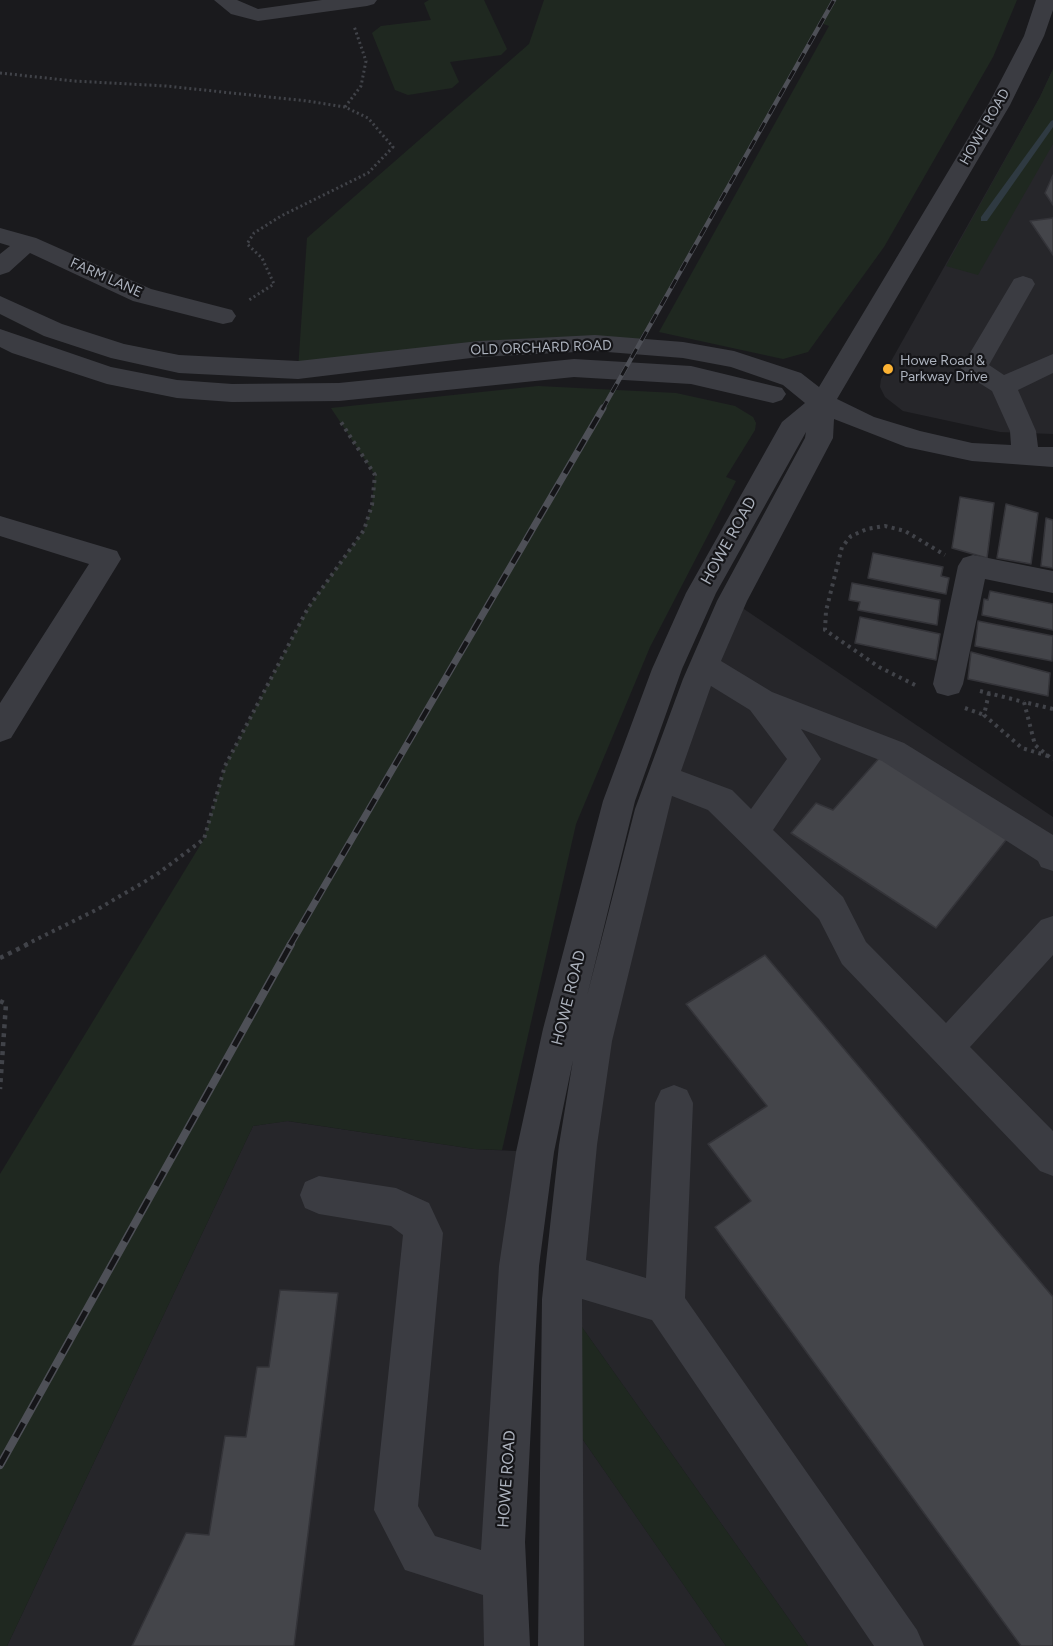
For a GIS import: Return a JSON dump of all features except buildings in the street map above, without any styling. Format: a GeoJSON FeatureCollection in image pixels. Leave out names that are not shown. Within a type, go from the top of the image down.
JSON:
{"type":"FeatureCollection","features":[{"type":"Feature","properties":{"kind":"street"},"geometry":{"type":"LineString","coordinates":[[224,0],[238,10],[258,15],[367,0]]}},
{"type":"Feature","properties":{"kind":"street","name":"HOWE ROAD"},"geometry":{"type":"LineString","coordinates":[[507,1646],[503,1542],[519,1266],[535,1152],[561,1029],[619,801],[667,669],[700,593],[792,429],[822,403],[999,105],[1034,36],[1046,0]]}},
{"type":"Feature","properties":{"kind":"street","name":"FARM LANE"},"geometry":{"type":"LineString","coordinates":[[0,235],[27,243],[142,295],[223,316]]}},
{"type":"Feature","properties":{"kind":"street"},"geometry":{"type":"LineString","coordinates":[[0,267],[27,243]]}},
{"type":"Feature","properties":{"kind":"street"},"geometry":{"type":"LineString","coordinates":[[1023,284],[974,368],[1003,386],[1023,431],[1025,456]]}},
{"type":"Feature","properties":{"kind":"street","name":"OLD ORCHARD ROAD"},"geometry":{"type":"LineString","coordinates":[[0,304],[53,330],[120,352],[179,364],[240,369],[298,370],[349,366],[479,349],[594,343],[634,345],[734,359],[792,379],[822,403]]}},
{"type":"Feature","properties":{"kind":"street","name":"OLD ORCHARD ROAD"},"geometry":{"type":"LineString","coordinates":[[0,337],[21,347],[106,375],[177,389],[232,393],[320,393],[526,371],[618,369],[691,375],[822,403]]}},
{"type":"Feature","properties":{"kind":"street"},"geometry":{"type":"LineString","coordinates":[[1003,386],[1053,363]]}},
{"type":"Feature","properties":{"kind":"street"},"geometry":{"type":"LineString","coordinates":[[822,403],[865,423],[916,440],[972,452],[1053,457]]}},
{"type":"Feature","properties":{"kind":"street","name":"HOWE ROAD"},"geometry":{"type":"LineString","coordinates":[[561,1646],[562,1299],[578,1145],[594,1041],[651,809],[662,778],[704,666],[732,601],[819,438],[822,403]]}},
{"type":"Feature","properties":{"kind":"street"},"geometry":{"type":"LineString","coordinates":[[0,526],[107,559],[0,729]]}},
{"type":"Feature","properties":{"kind":"street"},"geometry":{"type":"LineString","coordinates":[[953,695],[972,566],[1053,582]]}},
{"type":"Feature","properties":{"kind":"street"},"geometry":{"type":"LineString","coordinates":[[704,666],[761,702],[893,752],[1050,851],[1053,857]]}},
{"type":"Feature","properties":{"kind":"street"},"geometry":{"type":"LineString","coordinates":[[753,832],[805,759],[761,702]]}},
{"type":"Feature","properties":{"kind":"street"},"geometry":{"type":"LineString","coordinates":[[662,778],[720,800],[753,832],[831,908],[854,953],[1053,1158]]}},
{"type":"Feature","properties":{"kind":"street"},"geometry":{"type":"LineString","coordinates":[[947,1047],[1053,931]]}},
{"type":"Feature","properties":{"kind":"street"},"geometry":{"type":"LineString","coordinates":[[674,1103],[665,1304],[901,1646]]}},
{"type":"Feature","properties":{"kind":"street"},"geometry":{"type":"LineString","coordinates":[[319,1195],[396,1207],[415,1217],[423,1233],[396,1509],[421,1554],[505,1580]]}},
{"type":"Feature","properties":{"kind":"street"},"geometry":{"type":"LineString","coordinates":[[565,1274],[665,1304]]}},
{"type":"Feature","properties":{"kind":"path"},"geometry":{"type":"LineString","coordinates":[[345,107],[362,86],[366,61],[346,3]]}},
{"type":"Feature","properties":{"kind":"path"},"geometry":{"type":"LineString","coordinates":[[0,73],[74,81],[165,86],[345,107],[368,118],[388,138],[393,147],[368,173],[281,216],[254,233],[247,244],[262,258],[274,284],[223,316]]}},
{"type":"Feature","properties":{"kind":"path"},"geometry":{"type":"LineString","coordinates":[[0,958],[98,909],[156,875],[204,838],[225,766],[308,608],[364,530],[372,505],[375,475],[357,443],[320,393]]}},
{"type":"Feature","properties":{"kind":"path"},"geometry":{"type":"LineString","coordinates":[[919,687],[879,667],[825,630],[826,611],[842,547],[851,536],[867,529],[885,526],[905,531],[939,552],[972,566]]}},
{"type":"Feature","properties":{"kind":"path"},"geometry":{"type":"LineString","coordinates":[[984,715],[989,693]]}},
{"type":"Feature","properties":{"kind":"path"},"geometry":{"type":"LineString","coordinates":[[953,695],[989,693],[1053,709]]}},
{"type":"Feature","properties":{"kind":"path"},"geometry":{"type":"LineString","coordinates":[[953,695],[984,715],[1022,748],[1048,756]]}},
{"type":"Feature","properties":{"kind":"path"},"geometry":{"type":"LineString","coordinates":[[1024,702],[1035,745],[1053,760]]}},
{"type":"Feature","properties":{"kind":"path"},"geometry":{"type":"LineString","coordinates":[[0,1001],[6,1004],[0,1089]]}},
{"type":"Feature","properties":{"kind":"shaded area"},"geometry":{"type":"Polygon","coordinates":[[[429,0],[484,0],[507,49],[501,55],[450,62],[459,82],[452,88],[408,95],[395,90],[372,33],[381,26],[431,20],[424,3],[429,0]]]}},
{"type":"Feature","properties":{"kind":"shaded area"},"geometry":{"type":"Polygon","coordinates":[[[544,0],[1017,0],[993,57],[884,247],[808,352],[783,359],[659,332],[829,26],[821,23],[658,312],[634,346],[298,370],[307,238],[529,44],[544,0]]]}},
{"type":"Feature","properties":{"kind":"shaded area"},"geometry":{"type":"Polygon","coordinates":[[[1053,69],[1053,434],[1000,432],[903,411],[885,397],[880,387],[881,379],[1040,97],[1053,69]]]}},
{"type":"Feature","properties":{"kind":"shaded area"},"geometry":{"type":"Polygon","coordinates":[[[1053,69],[1053,144],[978,275],[946,266],[1040,97],[1053,69]]]}},
{"type":"Feature","properties":{"kind":"shaded area"},"geometry":{"type":"Polygon","coordinates":[[[538,386],[676,393],[735,406],[753,417],[756,423],[755,430],[726,477],[736,481],[650,647],[576,824],[502,1150],[474,1149],[288,1121],[253,1126],[7,1646],[0,1646],[0,1174],[204,839],[225,766],[308,608],[364,530],[372,505],[375,475],[331,408],[538,386]]]}},
{"type":"Feature","properties":{"kind":"shaded area"},"geometry":{"type":"Polygon","coordinates":[[[732,601],[1053,817],[1053,1646],[808,1646],[562,1299],[594,1041],[732,601]]]}},
{"type":"Feature","properties":{"kind":"shaded area"},"geometry":{"type":"Polygon","coordinates":[[[287,1121],[474,1149],[535,1152],[507,1646],[7,1646],[253,1126],[287,1121]]]}},
{"type":"Feature","properties":{"kind":"shaded area"},"geometry":{"type":"Polygon","coordinates":[[[562,1299],[808,1646],[726,1646],[563,1411],[562,1299]]]}},
{"type":"Feature","properties":{"kind":"shaded area"},"geometry":{"type":"Polygon","coordinates":[[[563,1411],[726,1646],[561,1646],[563,1411]]]}},
{"type":"Feature","properties":{"kind":"waterway"},"geometry":{"type":"LineString","coordinates":[[984,219],[1053,122]]}},
{"type":"Feature","properties":{"kind":"railway"},"geometry":{"type":"LineString","coordinates":[[602,410],[834,0]]}},
{"type":"Feature","properties":{"kind":"railway"},"geometry":{"type":"LineString","coordinates":[[290,945],[603,408]]}},
{"type":"Feature","properties":{"kind":"railway"},"geometry":{"type":"LineString","coordinates":[[0,1465],[291,944]]}},
{"type":"Feature","properties":{"kind":"place","name":"Howe Road & Parkway Drive"},"geometry":{"type":"Point","coordinates":[888,369]}}]}
